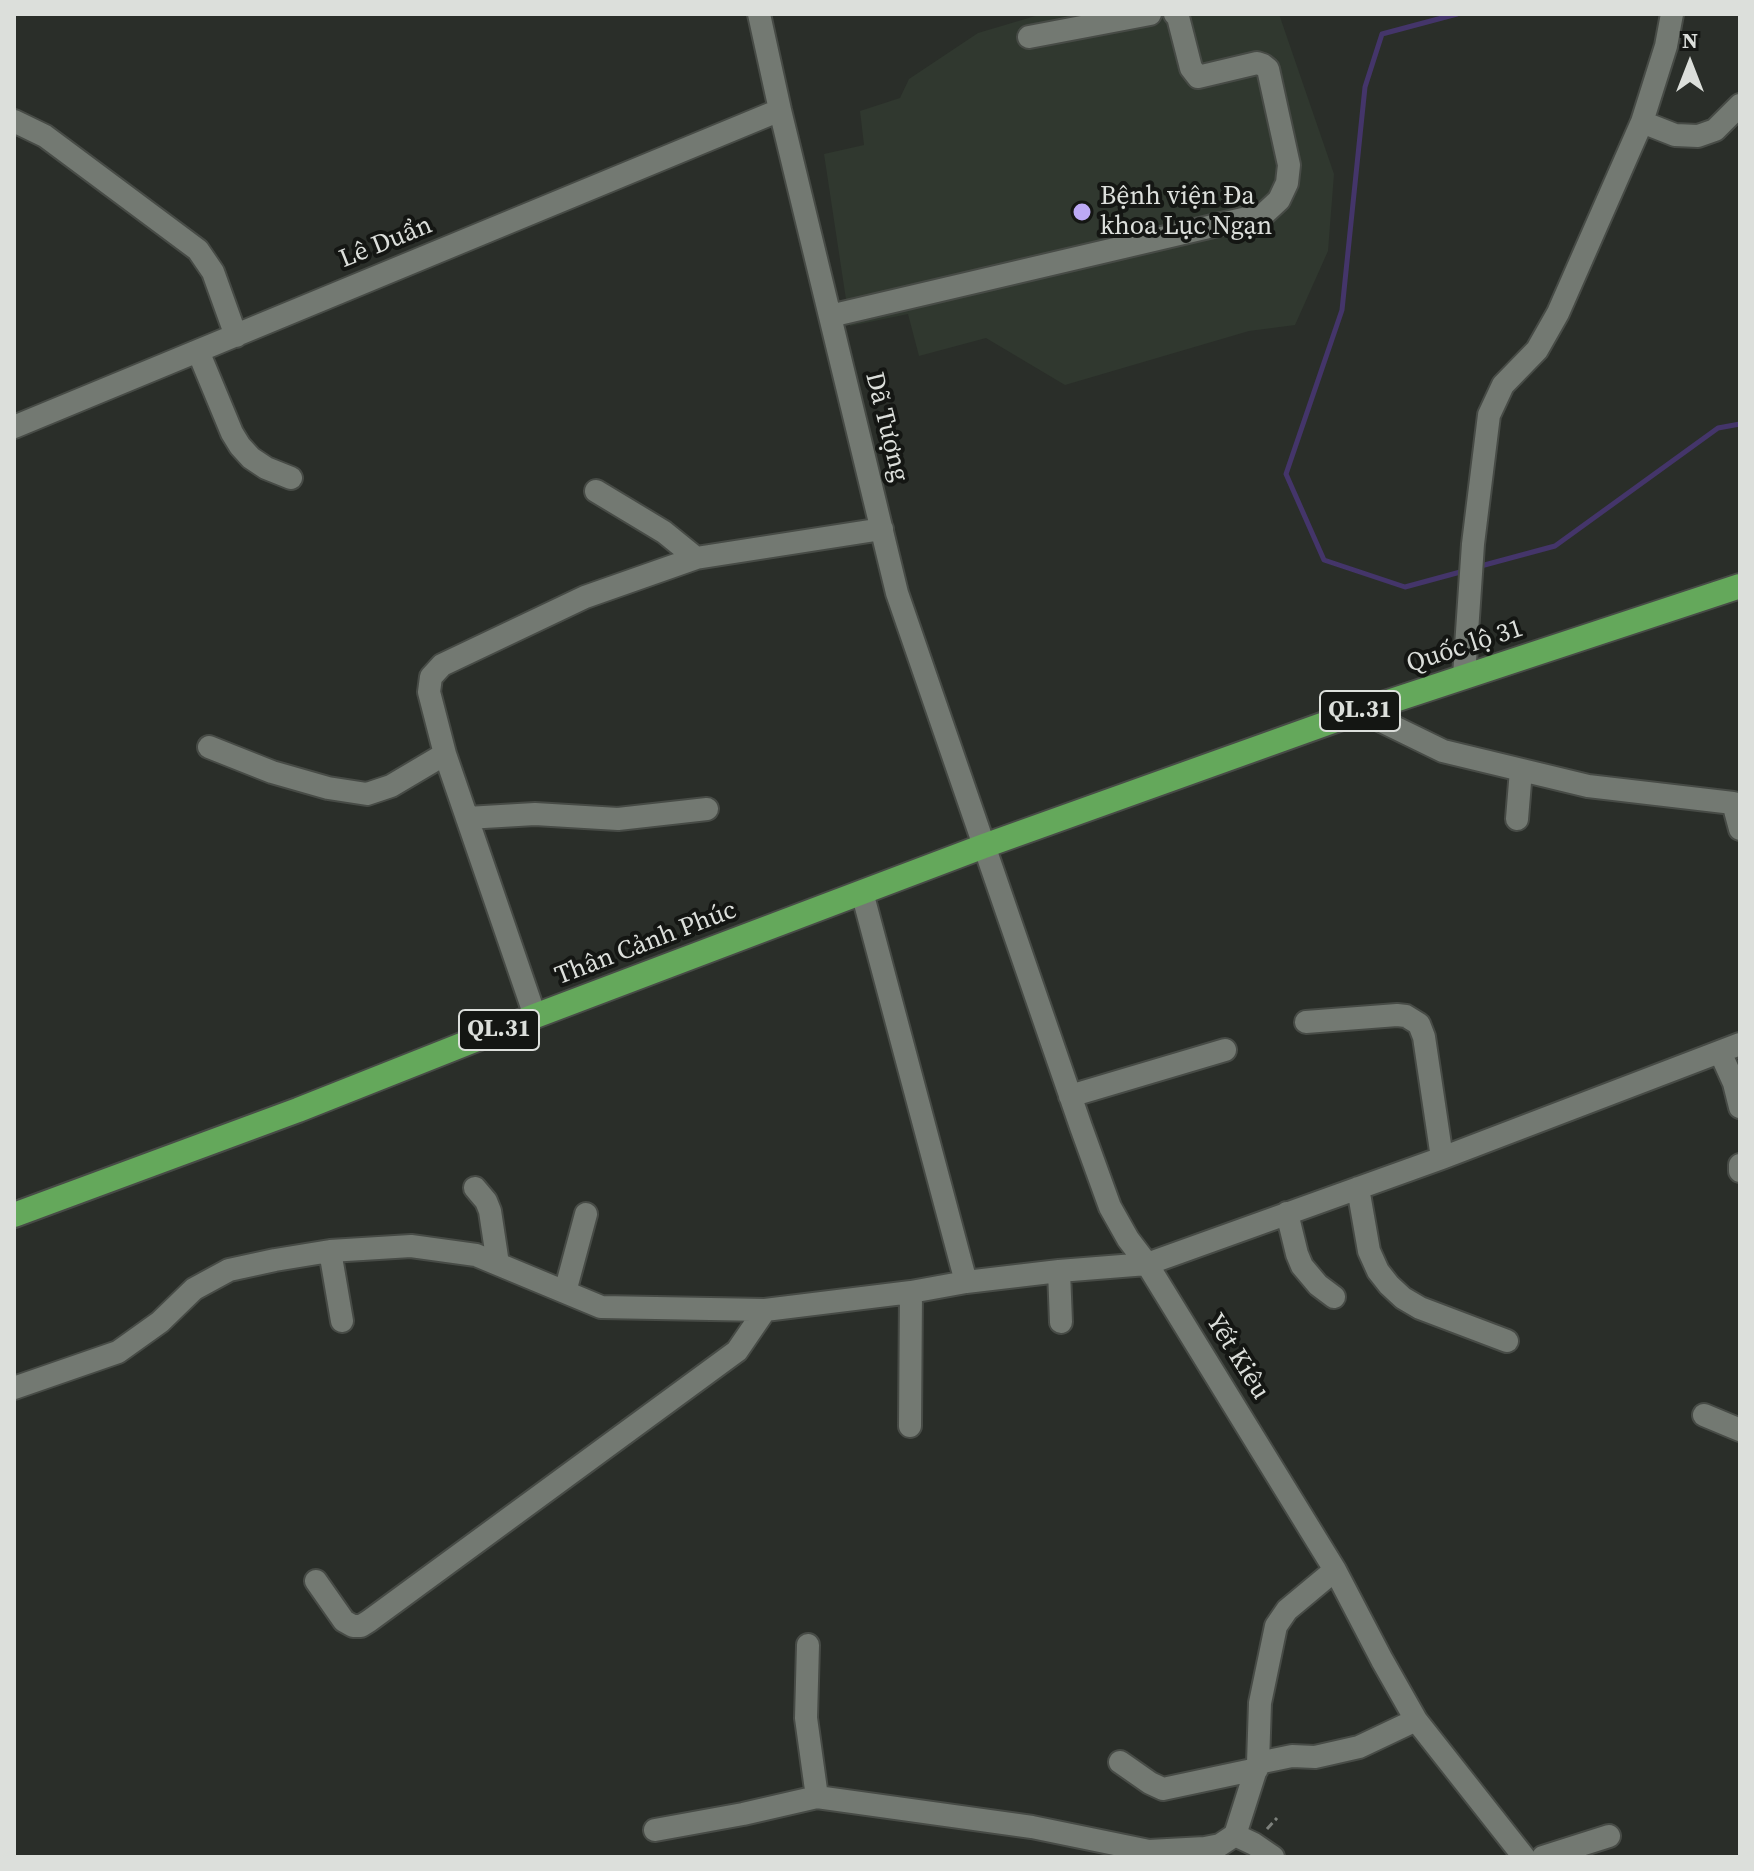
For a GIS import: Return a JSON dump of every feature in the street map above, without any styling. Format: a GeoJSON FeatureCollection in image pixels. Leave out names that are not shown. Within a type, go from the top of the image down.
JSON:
{"type":"FeatureCollection","features":[{"type":"Feature","properties":{"kind":"highway","name":"Quốc lộ 31"},"geometry":{"type":"LineString","coordinates":[[984,846],[1361,711],[1740,586]]}},
{"type":"Feature","properties":{"kind":"highway","name":"Thân Cảnh Phúc"},"geometry":{"type":"LineString","coordinates":[[14,1215],[298,1110],[535,1016],[984,846]]}},
{"type":"Feature","properties":{"kind":"street","name":"Dã Tượng"},"geometry":{"type":"LineString","coordinates":[[759,14],[897,593],[984,846]]}},
{"type":"Feature","properties":{"kind":"street"},"geometry":{"type":"LineString","coordinates":[[1029,37],[1150,14]]}},
{"type":"Feature","properties":{"kind":"street"},"geometry":{"type":"LineString","coordinates":[[830,316],[1264,214],[1279,200],[1287,183],[1289,165],[1268,69],[1257,63],[1198,77],[1191,68],[1175,14]]}},
{"type":"Feature","properties":{"kind":"street"},"geometry":{"type":"LineString","coordinates":[[1464,676],[1473,544],[1489,415],[1503,385],[1537,350],[1558,313],[1642,122],[1666,46],[1672,14]]}},
{"type":"Feature","properties":{"kind":"street"},"geometry":{"type":"LineString","coordinates":[[1642,122],[1675,135],[1698,136],[1715,130],[1740,105]]}},
{"type":"Feature","properties":{"kind":"street","name":"Lê Duẩn"},"geometry":{"type":"LineString","coordinates":[[14,427],[780,110]]}},
{"type":"Feature","properties":{"kind":"street"},"geometry":{"type":"LineString","coordinates":[[14,121],[45,136],[198,250],[213,272],[236,336]]}},
{"type":"Feature","properties":{"kind":"street"},"geometry":{"type":"LineString","coordinates":[[198,351],[240,446],[258,463],[291,478]]}},
{"type":"Feature","properties":{"kind":"street"},"geometry":{"type":"LineString","coordinates":[[596,491],[664,532],[696,558]]}},
{"type":"Feature","properties":{"kind":"street"},"geometry":{"type":"LineString","coordinates":[[535,1016],[445,754],[429,692],[431,677],[442,665],[585,597],[696,558],[882,529]]}},
{"type":"Feature","properties":{"kind":"street"},"geometry":{"type":"LineString","coordinates":[[1361,711],[1443,751],[1521,770],[1588,786],[1737,802],[1740,829]]}},
{"type":"Feature","properties":{"kind":"street"},"geometry":{"type":"LineString","coordinates":[[209,747],[272,772],[328,788],[367,794],[391,786],[445,754]]}},
{"type":"Feature","properties":{"kind":"street"},"geometry":{"type":"LineString","coordinates":[[1517,819],[1521,770]]}},
{"type":"Feature","properties":{"kind":"street"},"geometry":{"type":"LineString","coordinates":[[467,818],[535,814],[618,819],[707,809]]}},
{"type":"Feature","properties":{"kind":"street","name":"Yết Kiêu"},"geometry":{"type":"LineString","coordinates":[[984,846],[1110,1207],[1335,1570],[1416,1720],[1524,1857]]}},
{"type":"Feature","properties":{"kind":"street"},"geometry":{"type":"LineString","coordinates":[[862,892],[966,1282]]}},
{"type":"Feature","properties":{"kind":"street"},"geometry":{"type":"LineString","coordinates":[[1306,1022],[1397,1015],[1406,1016],[1419,1024],[1424,1037],[1442,1158]]}},
{"type":"Feature","properties":{"kind":"street"},"geometry":{"type":"LineString","coordinates":[[14,1388],[118,1352],[160,1322],[194,1289],[229,1270],[330,1251],[411,1246],[476,1255],[601,1307],[765,1310],[966,1282],[1147,1264],[1442,1158],[1730,1048],[1740,1107]]}},
{"type":"Feature","properties":{"kind":"street"},"geometry":{"type":"LineString","coordinates":[[1070,1096],[1225,1050]]}},
{"type":"Feature","properties":{"kind":"street"},"geometry":{"type":"LineString","coordinates":[[475,1188],[490,1211],[498,1264]]}},
{"type":"Feature","properties":{"kind":"street"},"geometry":{"type":"LineString","coordinates":[[1358,1188],[1369,1251],[1389,1285],[1420,1308],[1507,1341]]}},
{"type":"Feature","properties":{"kind":"street"},"geometry":{"type":"LineString","coordinates":[[1287,1213],[1302,1266],[1318,1285],[1334,1297]]}},
{"type":"Feature","properties":{"kind":"street"},"geometry":{"type":"LineString","coordinates":[[565,1292],[586,1214]]}},
{"type":"Feature","properties":{"kind":"street"},"geometry":{"type":"LineString","coordinates":[[330,1251],[342,1321]]}},
{"type":"Feature","properties":{"kind":"street"},"geometry":{"type":"LineString","coordinates":[[1059,1271],[1061,1322]]}},
{"type":"Feature","properties":{"kind":"street"},"geometry":{"type":"LineString","coordinates":[[910,1426],[911,1292]]}},
{"type":"Feature","properties":{"kind":"street"},"geometry":{"type":"LineString","coordinates":[[316,1581],[344,1621],[361,1626],[737,1351],[765,1310]]}},
{"type":"Feature","properties":{"kind":"street"},"geometry":{"type":"LineString","coordinates":[[1704,1415],[1740,1430]]}},
{"type":"Feature","properties":{"kind":"street"},"geometry":{"type":"LineString","coordinates":[[1224,1846],[1258,1766],[1260,1703],[1276,1626],[1287,1610],[1335,1570]]}},
{"type":"Feature","properties":{"kind":"street"},"geometry":{"type":"LineString","coordinates":[[808,1645],[806,1718],[817,1797]]}},
{"type":"Feature","properties":{"kind":"street"},"geometry":{"type":"LineString","coordinates":[[1120,1762],[1163,1789],[1292,1756],[1315,1757],[1359,1747],[1416,1720]]}},
{"type":"Feature","properties":{"kind":"street"},"geometry":{"type":"LineString","coordinates":[[655,1830],[817,1797],[1032,1827],[1149,1854],[1254,1844],[1270,1856]]}},
{"type":"Feature","properties":{"kind":"street"},"geometry":{"type":"LineString","coordinates":[[1543,1857],[1609,1836]]}},
{"type":"Feature","properties":{"kind":"shaded area","name":"Bệnh viện Đa khoa Lục Ngạn"},"geometry":{"type":"Polygon","coordinates":[[[1042,14],[1279,14],[1334,174],[1328,251],[1295,325],[1249,331],[1065,385],[986,338],[919,356],[908,314],[850,326],[824,154],[864,145],[860,111],[900,98],[909,79],[978,33],[1042,14]]]}},
{"type":"Feature","properties":{"kind":"waterway"},"geometry":{"type":"LineString","coordinates":[[1457,14],[1382,34],[1365,87],[1342,310],[1286,474],[1324,560],[1405,587],[1464,571]]}},
{"type":"Feature","properties":{"kind":"waterway"},"geometry":{"type":"LineString","coordinates":[[1477,567],[1555,546],[1718,428],[1740,424]]}},
{"type":"Feature","properties":{"kind":"place","name":"Bệnh viện Đa khoa Lục Ngạn"},"geometry":{"type":"Point","coordinates":[1082,212]}}]}
